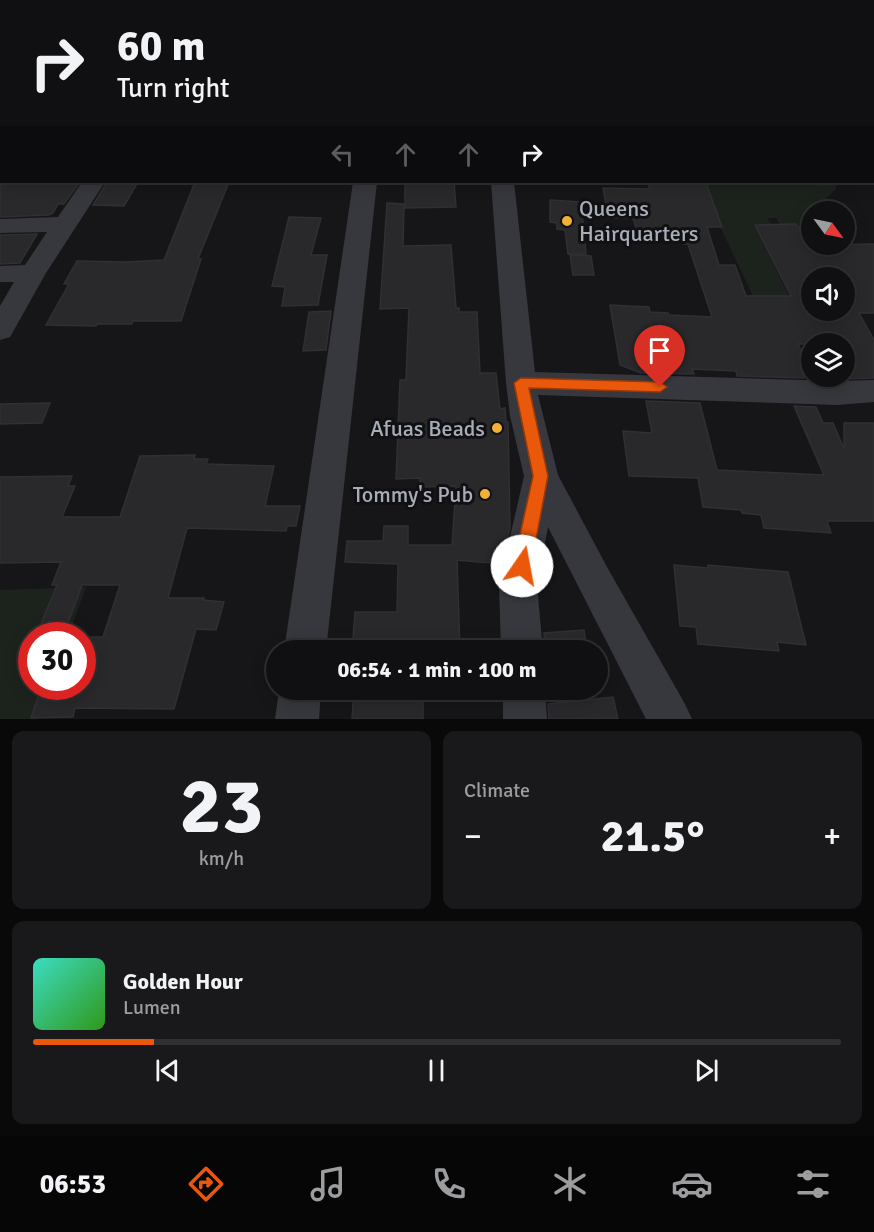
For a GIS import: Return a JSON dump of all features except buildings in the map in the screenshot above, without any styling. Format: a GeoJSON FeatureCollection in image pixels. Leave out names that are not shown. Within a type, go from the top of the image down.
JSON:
{"type":"FeatureCollection","features":[{"type":"Feature","properties":{"kind":"street"},"geometry":{"type":"LineString","coordinates":[[0,330],[33,273],[92,183]]}},
{"type":"Feature","properties":{"kind":"street"},"geometry":{"type":"LineString","coordinates":[[306,640],[365,183]]}},
{"type":"Feature","properties":{"kind":"street"},"geometry":{"type":"LineString","coordinates":[[502,183],[521,383],[541,476],[593,579],[670,719]]}},
{"type":"Feature","properties":{"kind":"street"},"geometry":{"type":"LineString","coordinates":[[0,226],[64,224]]}},
{"type":"Feature","properties":{"kind":"street"},"geometry":{"type":"LineString","coordinates":[[0,274],[33,273]]}},
{"type":"Feature","properties":{"kind":"street"},"geometry":{"type":"LineString","coordinates":[[521,383],[837,393],[874,391]]}},
{"type":"Feature","properties":{"kind":"street"},"geometry":{"type":"LineString","coordinates":[[521,640],[518,585],[541,476]]}},
{"type":"Feature","properties":{"kind":"street"},"geometry":{"type":"LineString","coordinates":[[297,719],[299,700]]}},
{"type":"Feature","properties":{"kind":"street"},"geometry":{"type":"LineString","coordinates":[[524,700],[525,719]]}},
{"type":"Feature","properties":{"kind":"shaded area"},"geometry":{"type":"Polygon","coordinates":[[[699,183],[837,183],[836,189],[823,201],[801,201],[801,232],[796,224],[780,224],[776,218],[767,218],[771,224],[754,224],[791,300],[754,298],[699,183]]]}},
{"type":"Feature","properties":{"kind":"shaded area"},"geometry":{"type":"Polygon","coordinates":[[[86,587],[73,622],[18,622],[18,700],[43,700],[36,719],[0,719],[0,590],[86,587]]]}},
{"type":"Feature","properties":{"kind":"place","name":"Queens Hairquarters"},"geometry":{"type":"Point","coordinates":[567,221]}},
{"type":"Feature","properties":{"kind":"place","name":"Afuas Beads"},"geometry":{"type":"Point","coordinates":[497,428]}},
{"type":"Feature","properties":{"kind":"place","name":"Tommy's Pub"},"geometry":{"type":"Point","coordinates":[485,494]}},
{"type":"Feature","properties":{"kind":"route"},"geometry":{"type":"LineString","coordinates":[[522,566],[541,476],[526,416],[521,383],[660,387]]}}]}
